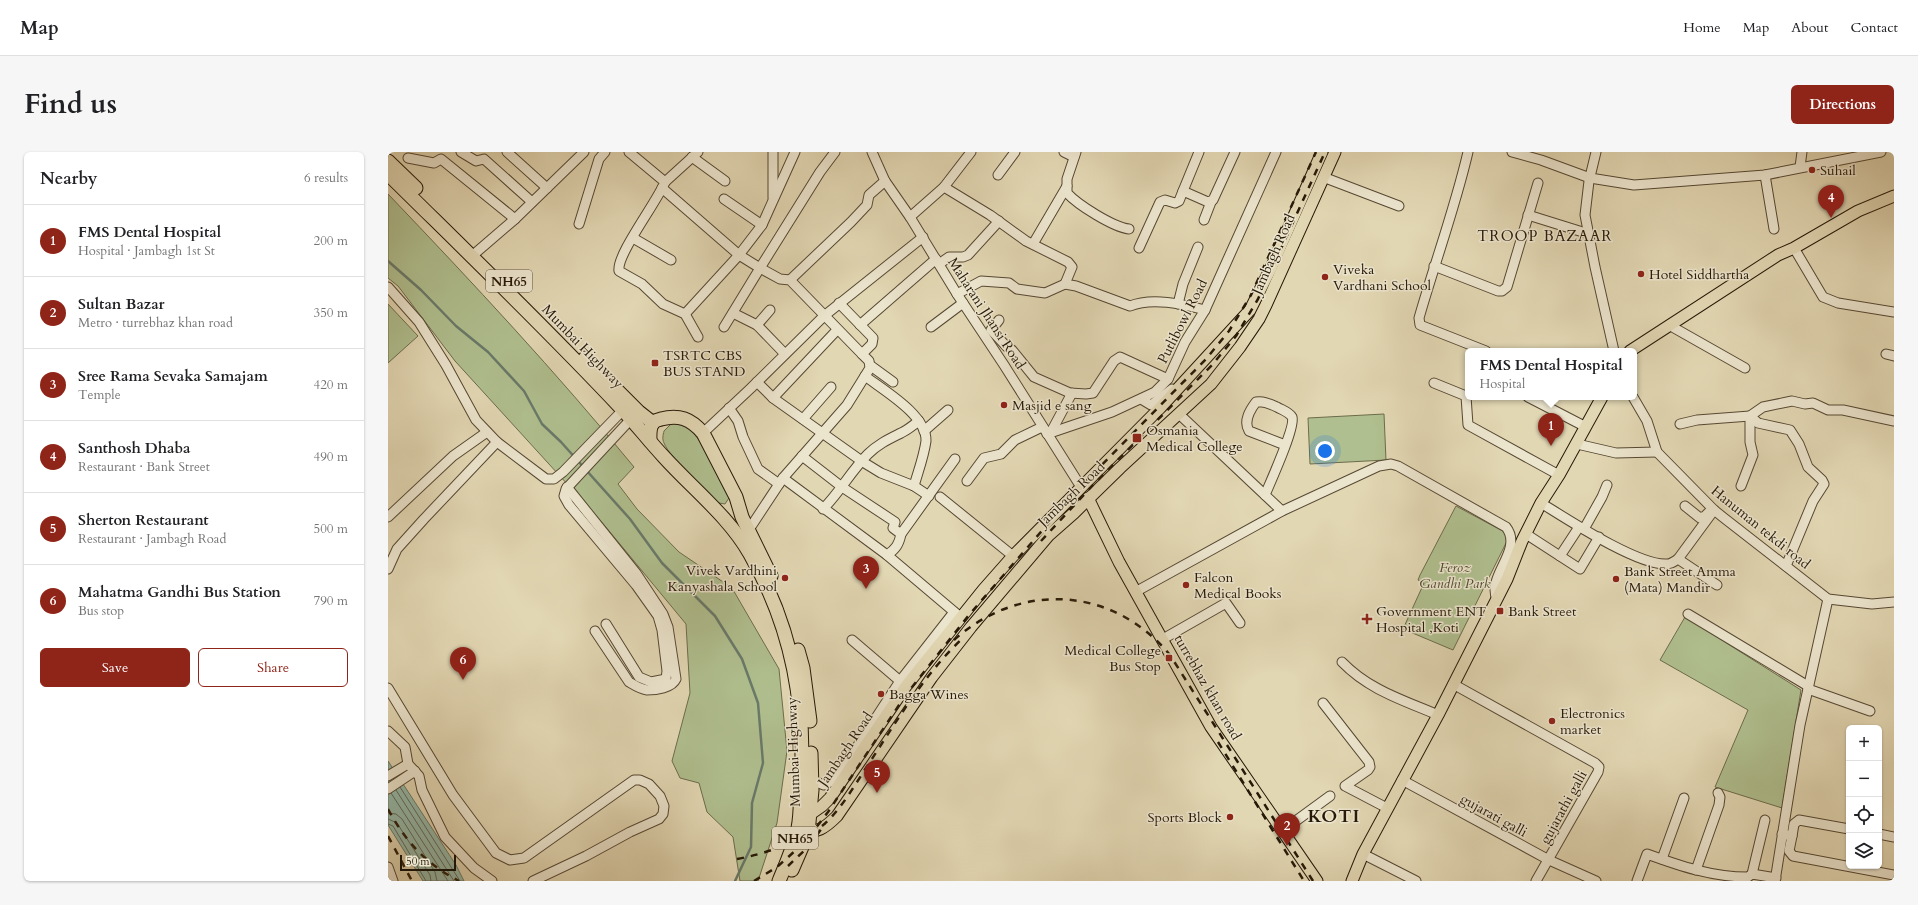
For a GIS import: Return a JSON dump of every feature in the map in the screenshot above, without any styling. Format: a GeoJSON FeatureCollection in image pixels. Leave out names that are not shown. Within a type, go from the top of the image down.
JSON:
{"type":"FeatureCollection","features":[{"type":"Feature","properties":{"kind":"highway","name":"Mumbai Highway"},"geometry":{"type":"LineString","coordinates":[[391,168],[475,254],[627,415],[677,472],[732,527],[744,535],[780,595],[803,668],[809,702],[812,776],[810,814],[802,828],[779,881]]}},
{"type":"Feature","properties":{"kind":"highway","name":"Mumbai Highway"},"geometry":{"type":"LineString","coordinates":[[475,254],[639,412],[653,423],[668,417],[683,417],[695,423],[703,432],[736,497],[744,535],[750,553],[778,611],[794,670],[802,716],[802,828],[788,881]]}},
{"type":"Feature","properties":{"kind":"highway"},"geometry":{"type":"LineString","coordinates":[[650,441],[653,423]]}},
{"type":"Feature","properties":{"kind":"main road","name":"Jambagh Road"},"geometry":{"type":"LineString","coordinates":[[810,814],[830,798],[906,686],[957,615],[1224,340],[1247,314],[1256,300],[1271,268],[1322,152]]}},
{"type":"Feature","properties":{"kind":"main road","name":"Jambagh Road"},"geometry":{"type":"LineString","coordinates":[[802,828],[824,828],[837,816],[932,678],[971,626],[1049,535],[1211,384],[1255,325],[1285,263],[1335,152]]}},
{"type":"Feature","properties":{"kind":"main road"},"geometry":{"type":"LineString","coordinates":[[1634,348],[1778,255],[1794,248],[1858,211],[1894,196]]}},
{"type":"Feature","properties":{"kind":"main road"},"geometry":{"type":"LineString","coordinates":[[1247,314],[1254,320],[1255,325]]}},
{"type":"Feature","properties":{"kind":"main road"},"geometry":{"type":"LineString","coordinates":[[1349,880],[1438,715],[1497,600],[1541,503],[1560,475],[1600,400]]}},
{"type":"Feature","properties":{"kind":"main road"},"geometry":{"type":"LineString","coordinates":[[1138,429],[1149,434],[1160,431]]}},
{"type":"Feature","properties":{"kind":"main road","name":"turrebhaz khan road"},"geometry":{"type":"LineString","coordinates":[[1088,498],[1119,562],[1211,727],[1317,881]]}},
{"type":"Feature","properties":{"kind":"street"},"geometry":{"type":"LineString","coordinates":[[461,152],[476,161],[484,159],[532,202]]}},
{"type":"Feature","properties":{"kind":"street"},"geometry":{"type":"LineString","coordinates":[[507,152],[547,188]]}},
{"type":"Feature","properties":{"kind":"street"},"geometry":{"type":"LineString","coordinates":[[475,254],[515,219],[584,152]]}},
{"type":"Feature","properties":{"kind":"street"},"geometry":{"type":"LineString","coordinates":[[579,224],[599,159],[605,152]]}},
{"type":"Feature","properties":{"kind":"street"},"geometry":{"type":"LineString","coordinates":[[629,152],[740,255],[780,279],[790,280],[837,330],[869,361],[871,366],[892,382]]}},
{"type":"Feature","properties":{"kind":"street"},"geometry":{"type":"LineString","coordinates":[[773,152],[773,202]]}},
{"type":"Feature","properties":{"kind":"street"},"geometry":{"type":"LineString","coordinates":[[685,314],[740,255],[762,225],[794,152]]}},
{"type":"Feature","properties":{"kind":"street"},"geometry":{"type":"LineString","coordinates":[[724,327],[820,172],[835,152]]}},
{"type":"Feature","properties":{"kind":"street","name":"Maharani Jhansi Road"},"geometry":{"type":"LineString","coordinates":[[872,152],[885,181],[923,237],[957,294],[1047,431],[1081,487]]}},
{"type":"Feature","properties":{"kind":"street"},"geometry":{"type":"LineString","coordinates":[[910,217],[944,187],[971,152]]}},
{"type":"Feature","properties":{"kind":"street"},"geometry":{"type":"LineString","coordinates":[[998,175],[1015,152]]}},
{"type":"Feature","properties":{"kind":"street"},"geometry":{"type":"LineString","coordinates":[[1064,152],[1075,154],[1067,179],[1067,193],[1072,198],[1112,223],[1128,229]]}},
{"type":"Feature","properties":{"kind":"street"},"geometry":{"type":"LineString","coordinates":[[1139,248],[1160,202],[1165,200],[1175,203],[1179,201],[1199,152]]}},
{"type":"Feature","properties":{"kind":"street"},"geometry":{"type":"LineString","coordinates":[[1204,220],[1235,152]]}},
{"type":"Feature","properties":{"kind":"street","name":"Putlibowl Road"},"geometry":{"type":"LineString","coordinates":[[967,481],[984,458],[1001,454],[1015,440],[1112,412],[1155,392],[1168,380],[1185,342],[1205,310],[1276,152]]}},
{"type":"Feature","properties":{"kind":"street"},"geometry":{"type":"LineString","coordinates":[[1468,152],[1445,237],[1434,266],[1419,318],[1420,325],[1478,348]]}},
{"type":"Feature","properties":{"kind":"street"},"geometry":{"type":"LineString","coordinates":[[1512,152],[1541,160],[1590,178],[1634,185],[1765,176],[1800,167],[1881,152]]}},
{"type":"Feature","properties":{"kind":"street"},"geometry":{"type":"LineString","coordinates":[[1596,152],[1590,178],[1585,215],[1613,348]]}},
{"type":"Feature","properties":{"kind":"street"},"geometry":{"type":"LineString","coordinates":[[1800,167],[1802,152]]}},
{"type":"Feature","properties":{"kind":"street"},"geometry":{"type":"LineString","coordinates":[[391,168],[410,155],[434,163],[442,156],[515,219]]}},
{"type":"Feature","properties":{"kind":"street"},"geometry":{"type":"LineString","coordinates":[[698,337],[685,314],[663,304],[642,284],[619,271],[618,267],[624,252],[664,185],[695,155],[725,181]]}},
{"type":"Feature","properties":{"kind":"street"},"geometry":{"type":"LineString","coordinates":[[1765,176],[1774,229]]}},
{"type":"Feature","properties":{"kind":"street"},"geometry":{"type":"LineString","coordinates":[[1323,177],[1399,206]]}},
{"type":"Feature","properties":{"kind":"street"},"geometry":{"type":"LineString","coordinates":[[790,280],[851,222],[867,205],[869,195],[885,181]]}},
{"type":"Feature","properties":{"kind":"street"},"geometry":{"type":"LineString","coordinates":[[1434,266],[1498,291],[1504,290],[1507,287],[1538,183]]}},
{"type":"Feature","properties":{"kind":"street"},"geometry":{"type":"LineString","coordinates":[[1033,244],[1067,186]]}},
{"type":"Feature","properties":{"kind":"street"},"geometry":{"type":"LineString","coordinates":[[944,187],[1033,244],[1070,264],[1071,270],[1065,284]]}},
{"type":"Feature","properties":{"kind":"street"},"geometry":{"type":"LineString","coordinates":[[1183,191],[1211,202]]}},
{"type":"Feature","properties":{"kind":"street"},"geometry":{"type":"LineString","coordinates":[[724,199],[762,225]]}},
{"type":"Feature","properties":{"kind":"street"},"geometry":{"type":"LineString","coordinates":[[1528,215],[1589,234]]}},
{"type":"Feature","properties":{"kind":"street"},"geometry":{"type":"LineString","coordinates":[[860,325],[937,261],[948,257],[963,257],[968,255],[999,221]]}},
{"type":"Feature","properties":{"kind":"street"},"geometry":{"type":"LineString","coordinates":[[703,432],[757,382],[824,316],[923,237]]}},
{"type":"Feature","properties":{"kind":"street"},"geometry":{"type":"LineString","coordinates":[[633,238],[671,260]]}},
{"type":"Feature","properties":{"kind":"street"},"geometry":{"type":"LineString","coordinates":[[1178,304],[1186,277],[1198,247]]}},
{"type":"Feature","properties":{"kind":"street"},"geometry":{"type":"LineString","coordinates":[[1794,248],[1823,297],[1838,304],[1894,312]]}},
{"type":"Feature","properties":{"kind":"street"},"geometry":{"type":"LineString","coordinates":[[957,294],[981,281],[1008,283],[1017,288],[1045,294],[1065,284],[1076,286],[1130,306],[1137,303],[1178,304],[1205,310]]}},
{"type":"Feature","properties":{"kind":"street"},"geometry":{"type":"LineString","coordinates":[[388,287],[419,322],[446,365],[476,420],[497,442],[546,479],[554,479],[563,472],[612,420],[627,415]]}},
{"type":"Feature","properties":{"kind":"street"},"geometry":{"type":"LineString","coordinates":[[840,303],[874,340],[862,354]]}},
{"type":"Feature","properties":{"kind":"street"},"geometry":{"type":"LineString","coordinates":[[931,326],[963,303]]}},
{"type":"Feature","properties":{"kind":"street"},"geometry":{"type":"LineString","coordinates":[[757,325],[770,310]]}},
{"type":"Feature","properties":{"kind":"street"},"geometry":{"type":"LineString","coordinates":[[733,313],[757,325],[785,354]]}},
{"type":"Feature","properties":{"kind":"street"},"geometry":{"type":"LineString","coordinates":[[999,320],[991,330],[993,334],[1006,347],[1012,350],[1031,375],[1072,393],[1093,393],[1114,361],[1120,357],[1168,380]]}},
{"type":"Feature","properties":{"kind":"street"},"geometry":{"type":"LineString","coordinates":[[1669,325],[1745,368]]}},
{"type":"Feature","properties":{"kind":"street"},"geometry":{"type":"LineString","coordinates":[[773,398],[837,330]]}},
{"type":"Feature","properties":{"kind":"street"},"geometry":{"type":"LineString","coordinates":[[744,535],[781,481],[847,405],[871,366]]}},
{"type":"Feature","properties":{"kind":"street"},"geometry":{"type":"LineString","coordinates":[[865,376],[909,410],[919,421],[924,431],[926,440],[914,486]]}},
{"type":"Feature","properties":{"kind":"street"},"geometry":{"type":"LineString","coordinates":[[757,382],[773,398],[861,461],[881,473],[914,486],[929,496]]}},
{"type":"Feature","properties":{"kind":"street"},"geometry":{"type":"LineString","coordinates":[[1141,399],[1151,405],[1183,382]]}},
{"type":"Feature","properties":{"kind":"street"},"geometry":{"type":"LineString","coordinates":[[1434,383],[1465,396]]}},
{"type":"Feature","properties":{"kind":"street"},"geometry":{"type":"LineString","coordinates":[[804,419],[831,387]]}},
{"type":"Feature","properties":{"kind":"street"},"geometry":{"type":"LineString","coordinates":[[1047,431],[1072,393]]}},
{"type":"Feature","properties":{"kind":"street"},"geometry":{"type":"LineString","coordinates":[[1466,400],[1468,425],[1560,475]]}},
{"type":"Feature","properties":{"kind":"street"},"geometry":{"type":"LineString","coordinates":[[1534,400],[1586,427]]}},
{"type":"Feature","properties":{"kind":"street","name":"Hanuman tekdi road"},"geometry":{"type":"LineString","coordinates":[[1635,400],[1647,420],[1657,452],[1713,509],[1828,599]]}},
{"type":"Feature","properties":{"kind":"street"},"geometry":{"type":"LineString","coordinates":[[1680,424],[1697,420],[1750,416],[1763,407],[1792,401],[1805,404],[1814,402],[1828,410],[1838,409],[1894,421]]}},
{"type":"Feature","properties":{"kind":"street"},"geometry":{"type":"LineString","coordinates":[[1265,495],[1285,445],[1293,423],[1291,416],[1286,412],[1268,403],[1256,402],[1246,420],[1246,426],[1249,431],[1285,445]]}},
{"type":"Feature","properties":{"kind":"street"},"geometry":{"type":"LineString","coordinates":[[729,408],[738,421],[743,437],[758,469],[781,481],[887,555],[957,615],[900,681],[836,779],[824,785],[816,782],[812,776]]}},
{"type":"Feature","properties":{"kind":"street"},"geometry":{"type":"LineString","coordinates":[[924,431],[948,410]]}},
{"type":"Feature","properties":{"kind":"street"},"geometry":{"type":"LineString","coordinates":[[1179,414],[1282,511]]}},
{"type":"Feature","properties":{"kind":"street"},"geometry":{"type":"LineString","coordinates":[[606,624],[640,677],[651,682],[666,678],[667,671],[663,637],[658,616],[636,585],[569,505],[564,496],[570,483],[620,431],[627,415]]}},
{"type":"Feature","properties":{"kind":"street"},"geometry":{"type":"LineString","coordinates":[[1741,486],[1753,456],[1750,442],[1750,416]]}},
{"type":"Feature","properties":{"kind":"street"},"geometry":{"type":"LineString","coordinates":[[1750,416],[1758,423],[1790,430],[1799,444],[1808,467],[1822,480],[1824,484],[1813,501],[1786,566]]}},
{"type":"Feature","properties":{"kind":"street"},"geometry":{"type":"LineString","coordinates":[[822,509],[842,487],[861,461],[889,438],[901,433],[919,421]]}},
{"type":"Feature","properties":{"kind":"street"},"geometry":{"type":"LineString","coordinates":[[388,517],[453,456],[487,432]]}},
{"type":"Feature","properties":{"kind":"street"},"geometry":{"type":"LineString","coordinates":[[388,569],[397,549],[497,442]]}},
{"type":"Feature","properties":{"kind":"street"},"geometry":{"type":"LineString","coordinates":[[1577,444],[1616,453],[1657,452]]}},
{"type":"Feature","properties":{"kind":"street"},"geometry":{"type":"LineString","coordinates":[[802,456],[842,487],[895,522],[893,528],[901,534]]}},
{"type":"Feature","properties":{"kind":"street"},"geometry":{"type":"LineString","coordinates":[[887,555],[895,549],[900,542],[901,534],[955,459]]}},
{"type":"Feature","properties":{"kind":"street"},"geometry":{"type":"LineString","coordinates":[[1136,591],[1282,511],[1379,466],[1390,464],[1398,466],[1506,527],[1511,534],[1511,543],[1505,562],[1494,587],[1494,594],[1497,600]]}},
{"type":"Feature","properties":{"kind":"street"},"geometry":{"type":"LineString","coordinates":[[570,483],[636,573],[663,614],[668,627],[672,646],[676,679],[674,683],[669,687],[647,690],[637,687],[629,682],[596,632]]}},
{"type":"Feature","properties":{"kind":"street"},"geometry":{"type":"LineString","coordinates":[[1560,556],[1582,528],[1602,497],[1607,485]]}},
{"type":"Feature","properties":{"kind":"street"},"geometry":{"type":"LineString","coordinates":[[940,497],[1013,556]]}},
{"type":"Feature","properties":{"kind":"street"},"geometry":{"type":"LineString","coordinates":[[1541,503],[1582,528],[1645,560],[1669,564],[1678,559],[1713,509]]}},
{"type":"Feature","properties":{"kind":"street"},"geometry":{"type":"LineString","coordinates":[[1685,506],[1697,517],[1702,518],[1713,509]]}},
{"type":"Feature","properties":{"kind":"street"},"geometry":{"type":"LineString","coordinates":[[1526,534],[1578,568],[1581,568],[1599,537]]}},
{"type":"Feature","properties":{"kind":"street"},"geometry":{"type":"LineString","coordinates":[[1678,559],[1717,585]]}},
{"type":"Feature","properties":{"kind":"street"},"geometry":{"type":"LineString","coordinates":[[1752,874],[1775,880],[1808,688],[1828,599],[1872,604],[1894,602]]}},
{"type":"Feature","properties":{"kind":"street"},"geometry":{"type":"LineString","coordinates":[[1163,639],[1226,603],[1240,623]]}},
{"type":"Feature","properties":{"kind":"street"},"geometry":{"type":"LineString","coordinates":[[1688,614],[1808,688],[1870,711]]}},
{"type":"Feature","properties":{"kind":"street"},"geometry":{"type":"LineString","coordinates":[[852,640],[900,681]]}},
{"type":"Feature","properties":{"kind":"street"},"geometry":{"type":"LineString","coordinates":[[1342,662],[1353,674],[1371,686],[1438,715]]}},
{"type":"Feature","properties":{"kind":"street","name":"gujarathi galli"},"geometry":{"type":"LineString","coordinates":[[1453,684],[1595,763],[1599,767],[1598,772],[1549,860]]}},
{"type":"Feature","properties":{"kind":"street"},"geometry":{"type":"LineString","coordinates":[[388,688],[453,795],[496,853],[506,859],[514,860],[524,858],[634,780],[640,780],[648,784],[660,796],[664,806],[663,814],[659,819],[533,881]]}},
{"type":"Feature","properties":{"kind":"street"},"geometry":{"type":"LineString","coordinates":[[1323,703],[1369,762],[1370,767],[1368,770],[1345,786],[1387,808]]}},
{"type":"Feature","properties":{"kind":"street"},"geometry":{"type":"LineString","coordinates":[[388,731],[405,747],[406,765],[412,773],[420,776],[422,790],[445,838],[474,868],[492,881]]}},
{"type":"Feature","properties":{"kind":"street"},"geometry":{"type":"LineString","coordinates":[[388,776],[406,765]]}},
{"type":"Feature","properties":{"kind":"street"},"geometry":{"type":"LineString","coordinates":[[388,789],[412,773]]}},
{"type":"Feature","properties":{"kind":"street","name":"gujarati galli"},"geometry":{"type":"LineString","coordinates":[[1402,780],[1582,879],[1596,881]]}},
{"type":"Feature","properties":{"kind":"street"},"geometry":{"type":"LineString","coordinates":[[1696,870],[1719,805],[1720,797],[1718,793]]}},
{"type":"Feature","properties":{"kind":"street"},"geometry":{"type":"LineString","coordinates":[[1282,831],[1330,796]]}},
{"type":"Feature","properties":{"kind":"street"},"geometry":{"type":"LineString","coordinates":[[1662,859],[1684,798]]}},
{"type":"Feature","properties":{"kind":"street"},"geometry":{"type":"LineString","coordinates":[[1637,881],[1647,854],[1696,870],[1733,877],[1748,877],[1752,874],[1765,820]]}},
{"type":"Feature","properties":{"kind":"street"},"geometry":{"type":"LineString","coordinates":[[1846,828],[1799,820],[1794,824],[1790,851],[1793,856],[1894,875]]}},
{"type":"Feature","properties":{"kind":"street"},"geometry":{"type":"LineString","coordinates":[[1782,834],[1792,836]]}},
{"type":"Feature","properties":{"kind":"street"},"geometry":{"type":"LineString","coordinates":[[1882,835],[1894,837]]}},
{"type":"Feature","properties":{"kind":"street"},"geometry":{"type":"LineString","coordinates":[[1363,854],[1416,881]]}},
{"type":"Feature","properties":{"kind":"street"},"geometry":{"type":"LineString","coordinates":[[1536,881],[1549,860]]}},
{"type":"Feature","properties":{"kind":"street"},"geometry":{"type":"LineString","coordinates":[[388,867],[393,881]]}},
{"type":"Feature","properties":{"kind":"green space"},"geometry":{"type":"Polygon","coordinates":[[[388,194],[514,328],[634,467],[618,484],[637,509],[679,552],[732,588],[779,669],[787,751],[777,823],[758,881],[740,881],[733,837],[707,812],[699,783],[680,778],[672,761],[690,693],[686,624],[600,520],[455,361],[398,286],[388,278],[388,194]]]}},
{"type":"Feature","properties":{"kind":"green space"},"geometry":{"type":"Polygon","coordinates":[[[388,304],[418,336],[388,363],[388,304]]]}},
{"type":"Feature","properties":{"kind":"green space"},"geometry":{"type":"Polygon","coordinates":[[[1384,414],[1386,460],[1310,464],[1308,418],[1384,414]]]}},
{"type":"Feature","properties":{"kind":"green space"},"geometry":{"type":"Polygon","coordinates":[[[672,423],[684,425],[691,430],[704,447],[729,498],[725,504],[719,503],[681,466],[668,450],[663,442],[663,436],[664,431],[672,423]]]}},
{"type":"Feature","properties":{"kind":"green space","name":"Feroz Gandhi Park"},"geometry":{"type":"Polygon","coordinates":[[[1456,506],[1510,535],[1453,650],[1403,629],[1424,583],[1418,580],[1420,575],[1456,506]]]}},
{"type":"Feature","properties":{"kind":"green space"},"geometry":{"type":"Polygon","coordinates":[[[1685,617],[1801,690],[1782,808],[1715,787],[1748,710],[1660,660],[1685,617]]]}},
{"type":"Feature","properties":{"kind":"water"},"geometry":{"type":"Polygon","coordinates":[[[388,761],[456,865],[464,881],[423,881],[388,825],[388,761]]]}},
{"type":"Feature","properties":{"kind":"waterway"},"geometry":{"type":"LineString","coordinates":[[388,261],[421,290],[456,326],[488,352],[524,391],[542,424],[561,442],[630,519],[662,563],[715,616],[742,659],[758,703],[763,763],[752,803],[751,847],[735,881]]}},
{"type":"Feature","properties":{"kind":"railway"},"geometry":{"type":"LineString","coordinates":[[754,881],[777,867],[805,842],[828,812],[905,696],[969,615],[1079,488],[1206,359],[1229,331],[1251,295],[1316,152]]}},
{"type":"Feature","properties":{"kind":"railway"},"geometry":{"type":"LineString","coordinates":[[1041,541],[1093,485],[1212,365],[1236,336],[1258,299],[1325,152]]}},
{"type":"Feature","properties":{"kind":"railway"},"geometry":{"type":"LineString","coordinates":[[954,640],[980,621],[1008,608],[1036,601],[1065,600],[1094,604],[1121,615],[1147,632],[1170,655],[1313,881]]}},
{"type":"Feature","properties":{"kind":"railway"},"geometry":{"type":"LineString","coordinates":[[822,826],[829,820],[847,797],[900,715],[924,682],[963,638]]}},
{"type":"Feature","properties":{"kind":"railway"},"geometry":{"type":"LineString","coordinates":[[1218,742],[1304,881]]}},
{"type":"Feature","properties":{"kind":"railway"},"geometry":{"type":"LineString","coordinates":[[388,809],[409,841],[418,851],[436,867],[459,881]]}},
{"type":"Feature","properties":{"kind":"railway"},"geometry":{"type":"LineString","coordinates":[[788,866],[808,847],[825,824]]}},
{"type":"Feature","properties":{"kind":"railway"},"geometry":{"type":"LineString","coordinates":[[737,859],[776,849],[794,841],[811,830]]}},
{"type":"Feature","properties":{"kind":"railway"},"geometry":{"type":"LineString","coordinates":[[388,836],[412,881]]}},
{"type":"Feature","properties":{"kind":"place","name":"Suhail"},"geometry":{"type":"Point","coordinates":[1812,170]}},
{"type":"Feature","properties":{"kind":"place","name":"Santhosh Dhaba"},"geometry":{"type":"Point","coordinates":[1831,218]}},
{"type":"Feature","properties":{"kind":"place","name":"Hotel Siddhartha"},"geometry":{"type":"Point","coordinates":[1641,274]}},
{"type":"Feature","properties":{"kind":"place","name":"Viveka Vardhani School"},"geometry":{"type":"Point","coordinates":[1325,277]}},
{"type":"Feature","properties":{"kind":"place","name":"TSRTC CBS BUS STAND"},"geometry":{"type":"Point","coordinates":[655,363]}},
{"type":"Feature","properties":{"kind":"place","name":"Masjid e sang"},"geometry":{"type":"Point","coordinates":[1004,405]}},
{"type":"Feature","properties":{"kind":"place","name":"Osmania Medical College"},"geometry":{"type":"Point","coordinates":[1137,438]}},
{"type":"Feature","properties":{"kind":"place","name":"FMS Dental Hospital"},"geometry":{"type":"Point","coordinates":[1551,446]}},
{"type":"Feature","properties":{"kind":"place","name":"Vivek Vardhini Kanyashala School"},"geometry":{"type":"Point","coordinates":[785,578]}},
{"type":"Feature","properties":{"kind":"place","name":"Bank Street Amma (Mata) Mandir"},"geometry":{"type":"Point","coordinates":[1616,579]}},
{"type":"Feature","properties":{"kind":"place","name":"Falcon Medical Books"},"geometry":{"type":"Point","coordinates":[1186,585]}},
{"type":"Feature","properties":{"kind":"place","name":"Sree Rama Sevaka Samajam"},"geometry":{"type":"Point","coordinates":[866,589]}},
{"type":"Feature","properties":{"kind":"place","name":"Bank Street"},"geometry":{"type":"Point","coordinates":[1500,611]}},
{"type":"Feature","properties":{"kind":"place","name":"Government ENT Hospital ,Koti"},"geometry":{"type":"Point","coordinates":[1367,619]}},
{"type":"Feature","properties":{"kind":"place","name":"Medical College Bus Stop"},"geometry":{"type":"Point","coordinates":[1169,658]}},
{"type":"Feature","properties":{"kind":"place","name":"Mahatma Gandhi Bus Station"},"geometry":{"type":"Point","coordinates":[463,680]}},
{"type":"Feature","properties":{"kind":"place","name":"Bagga Wines"},"geometry":{"type":"Point","coordinates":[881,694]}},
{"type":"Feature","properties":{"kind":"place","name":"Electronics market"},"geometry":{"type":"Point","coordinates":[1552,721]}},
{"type":"Feature","properties":{"kind":"place","name":"Sherton Restaurant"},"geometry":{"type":"Point","coordinates":[877,793]}},
{"type":"Feature","properties":{"kind":"place","name":"Sports Block"},"geometry":{"type":"Point","coordinates":[1230,817]}},
{"type":"Feature","properties":{"kind":"place","name":"Sultan Bazar"},"geometry":{"type":"Point","coordinates":[1287,846]}},
{"type":"Feature","properties":{"kind":"district","name":"TROOP BAZAAR"},"geometry":{"type":"Point","coordinates":[1545,236]}},
{"type":"Feature","properties":{"kind":"district","name":"KOTI"},"geometry":{"type":"Point","coordinates":[1334,816]}}]}
